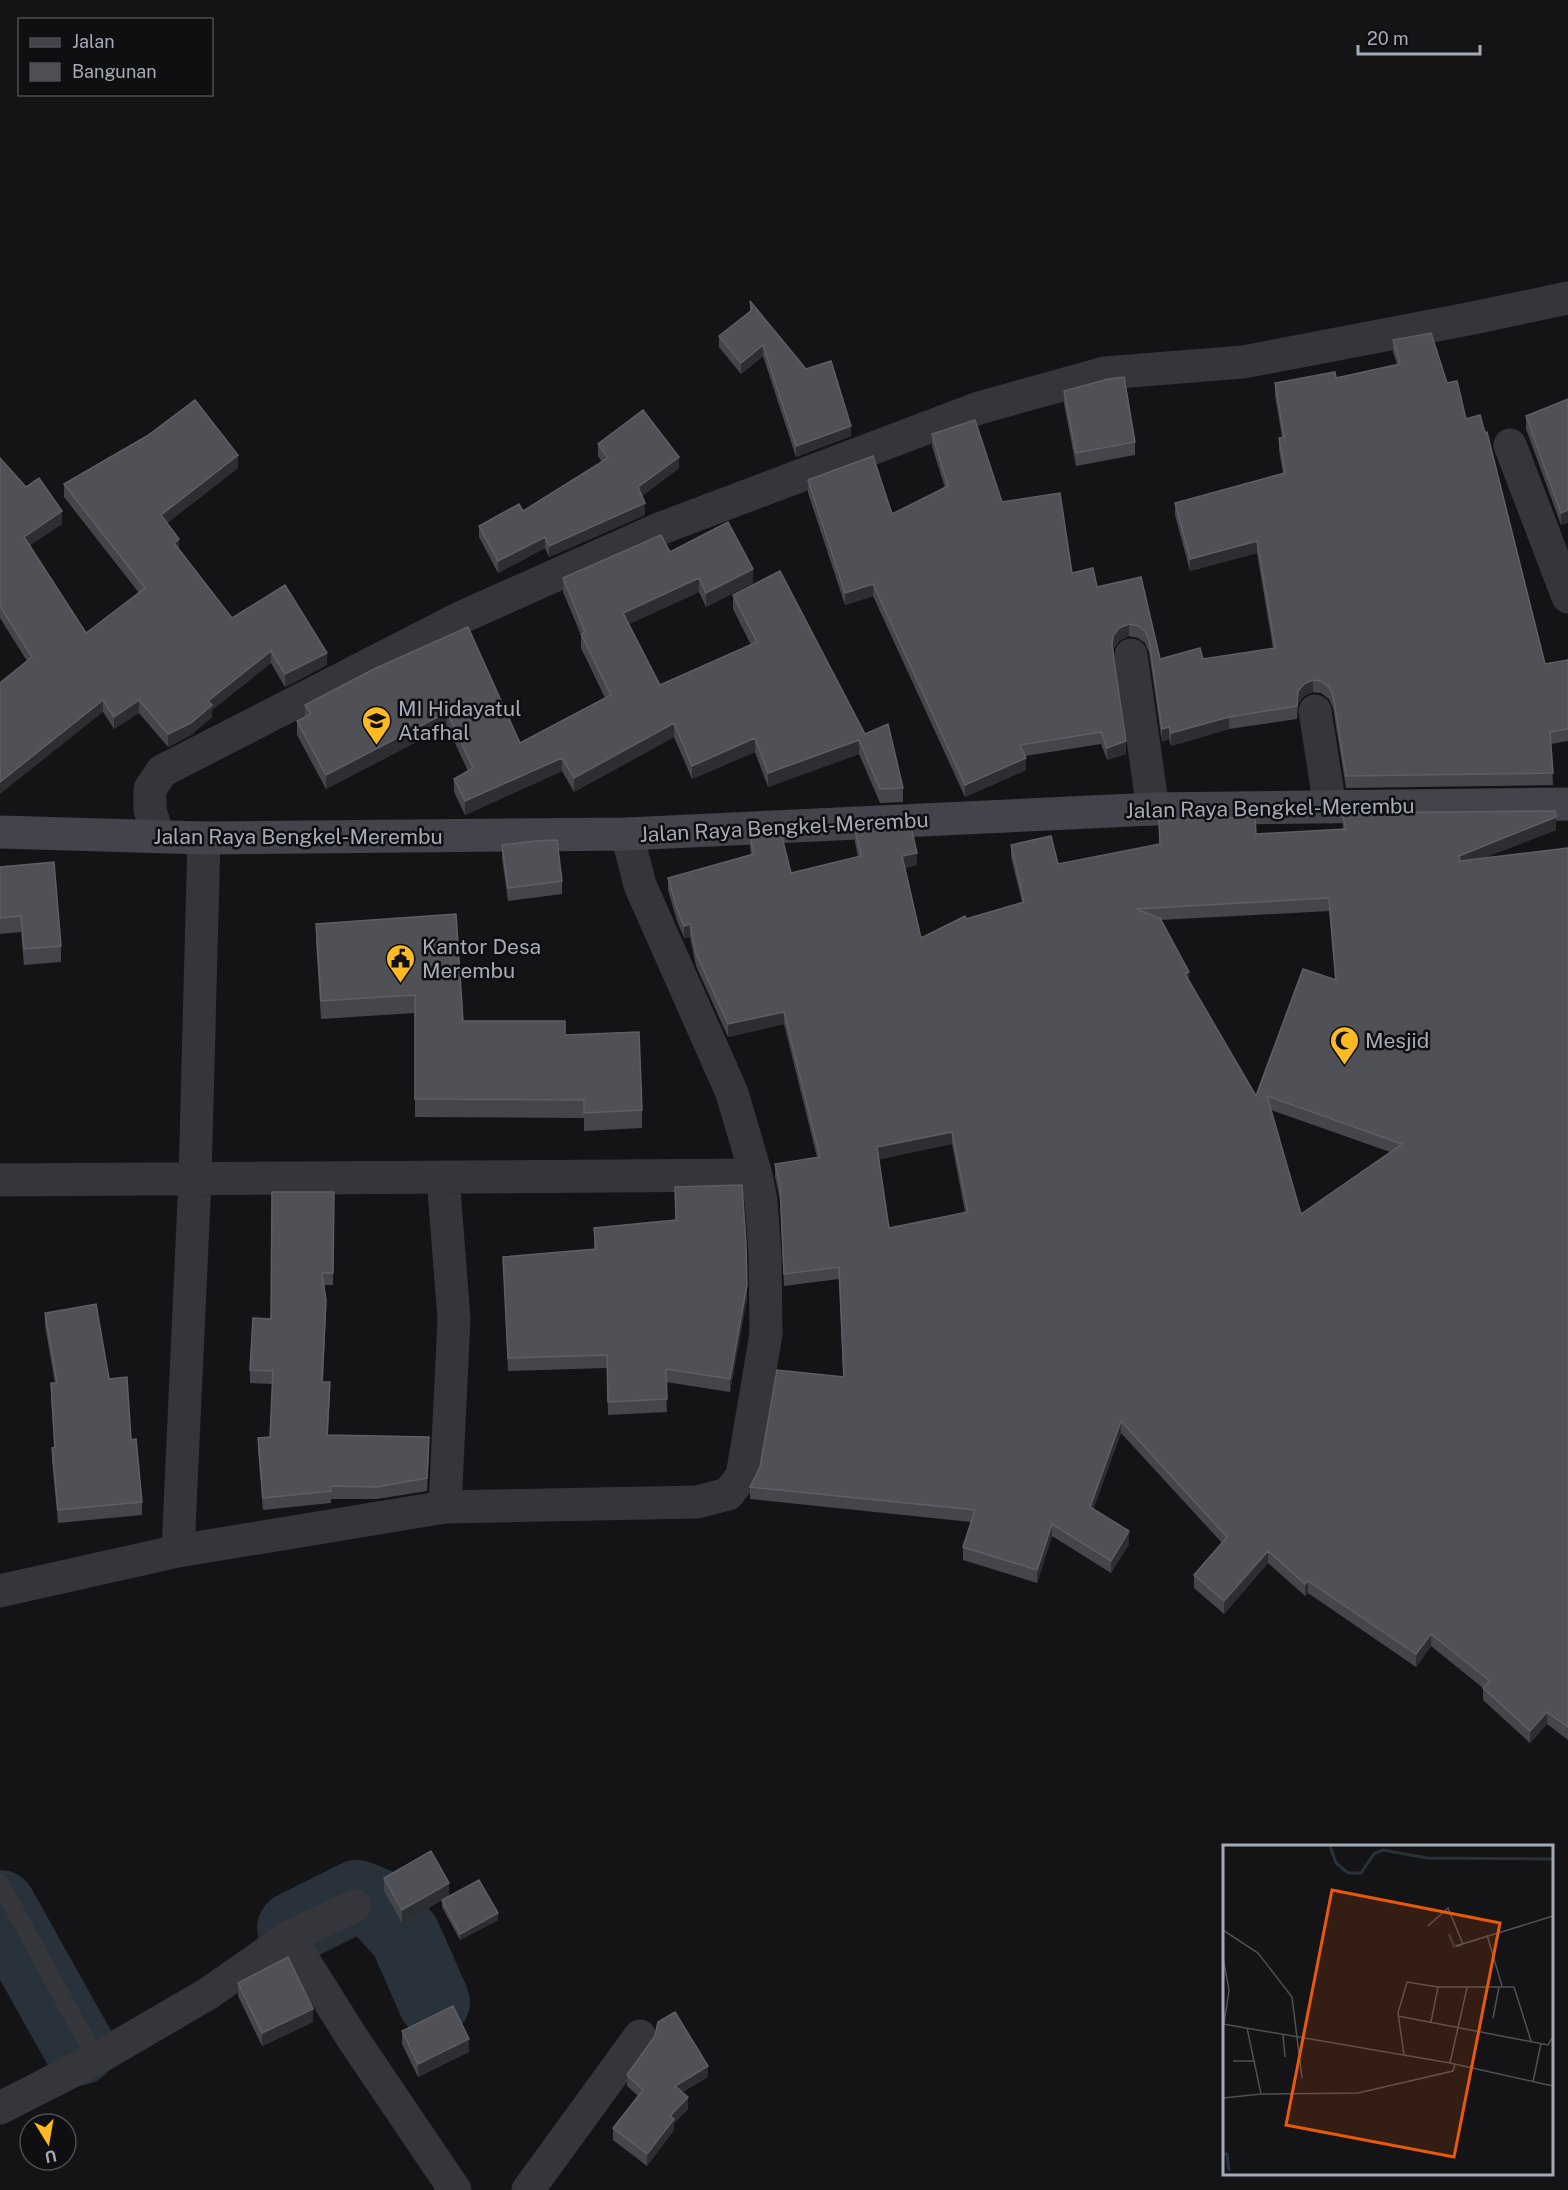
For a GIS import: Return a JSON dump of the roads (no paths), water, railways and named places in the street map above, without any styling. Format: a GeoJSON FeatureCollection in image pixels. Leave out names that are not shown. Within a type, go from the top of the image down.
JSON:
{"type":"FeatureCollection","features":[{"type":"Feature","properties":{"kind":"street"},"geometry":{"type":"LineString","coordinates":[[158,836],[150,810],[150,789],[162,771],[462,617],[659,529],[979,408],[1105,373],[1243,362],[1568,298]]}},
{"type":"Feature","properties":{"kind":"street"},"geometry":{"type":"LineString","coordinates":[[1510,445],[1568,597]]}},
{"type":"Feature","properties":{"kind":"street"},"geometry":{"type":"LineString","coordinates":[[1131,655],[1154,809]]}},
{"type":"Feature","properties":{"kind":"street"},"geometry":{"type":"LineString","coordinates":[[1315,711],[1330,807]]}},
{"type":"Feature","properties":{"kind":"street","name":"Jalan Raya Bengkel-Merembu"},"geometry":{"type":"LineString","coordinates":[[0,832],[204,838],[627,834],[1154,809],[1568,804]]}},
{"type":"Feature","properties":{"kind":"street"},"geometry":{"type":"LineString","coordinates":[[0,1591],[178,1551],[445,1507],[697,1502],[728,1494],[742,1476],[766,1334],[765,1255],[761,1200],[732,1093],[640,885],[627,834]]}},
{"type":"Feature","properties":{"kind":"street"},"geometry":{"type":"LineString","coordinates":[[178,1551],[195,1179],[204,838]]}},
{"type":"Feature","properties":{"kind":"street"},"geometry":{"type":"LineString","coordinates":[[0,1180],[756,1175]]}},
{"type":"Feature","properties":{"kind":"street"},"geometry":{"type":"LineString","coordinates":[[443,1178],[454,1319],[445,1507]]}},
{"type":"Feature","properties":{"kind":"street"},"geometry":{"type":"LineString","coordinates":[[0,2108],[96,2059],[209,1993],[289,1937],[355,1906]]}},
{"type":"Feature","properties":{"kind":"street"},"geometry":{"type":"LineString","coordinates":[[289,1937],[353,2039],[455,2190]]}},
{"type":"Feature","properties":{"kind":"street"},"geometry":{"type":"LineString","coordinates":[[528,2190],[640,2036]]}},
{"type":"Feature","properties":{"kind":"lane"},"geometry":{"type":"LineString","coordinates":[[0,1883],[96,2059]]}},
{"type":"Feature","properties":{"kind":"waterway"},"geometry":{"type":"LineString","coordinates":[[293,1928],[357,1896],[375,1903],[405,1936],[434,2002]]}},
{"type":"Feature","properties":{"kind":"waterway"},"geometry":{"type":"LineString","coordinates":[[0,1906],[80,2049]]}},
{"type":"Feature","properties":{"kind":"place","name":"MI Hidayatul Atafhal"},"geometry":{"type":"Point","coordinates":[377,746]}},
{"type":"Feature","properties":{"kind":"place","name":"Kantor Desa Merembu"},"geometry":{"type":"Point","coordinates":[401,984]}},
{"type":"Feature","properties":{"kind":"place","name":"Mesjid"},"geometry":{"type":"Point","coordinates":[1344,1066]}}]}
